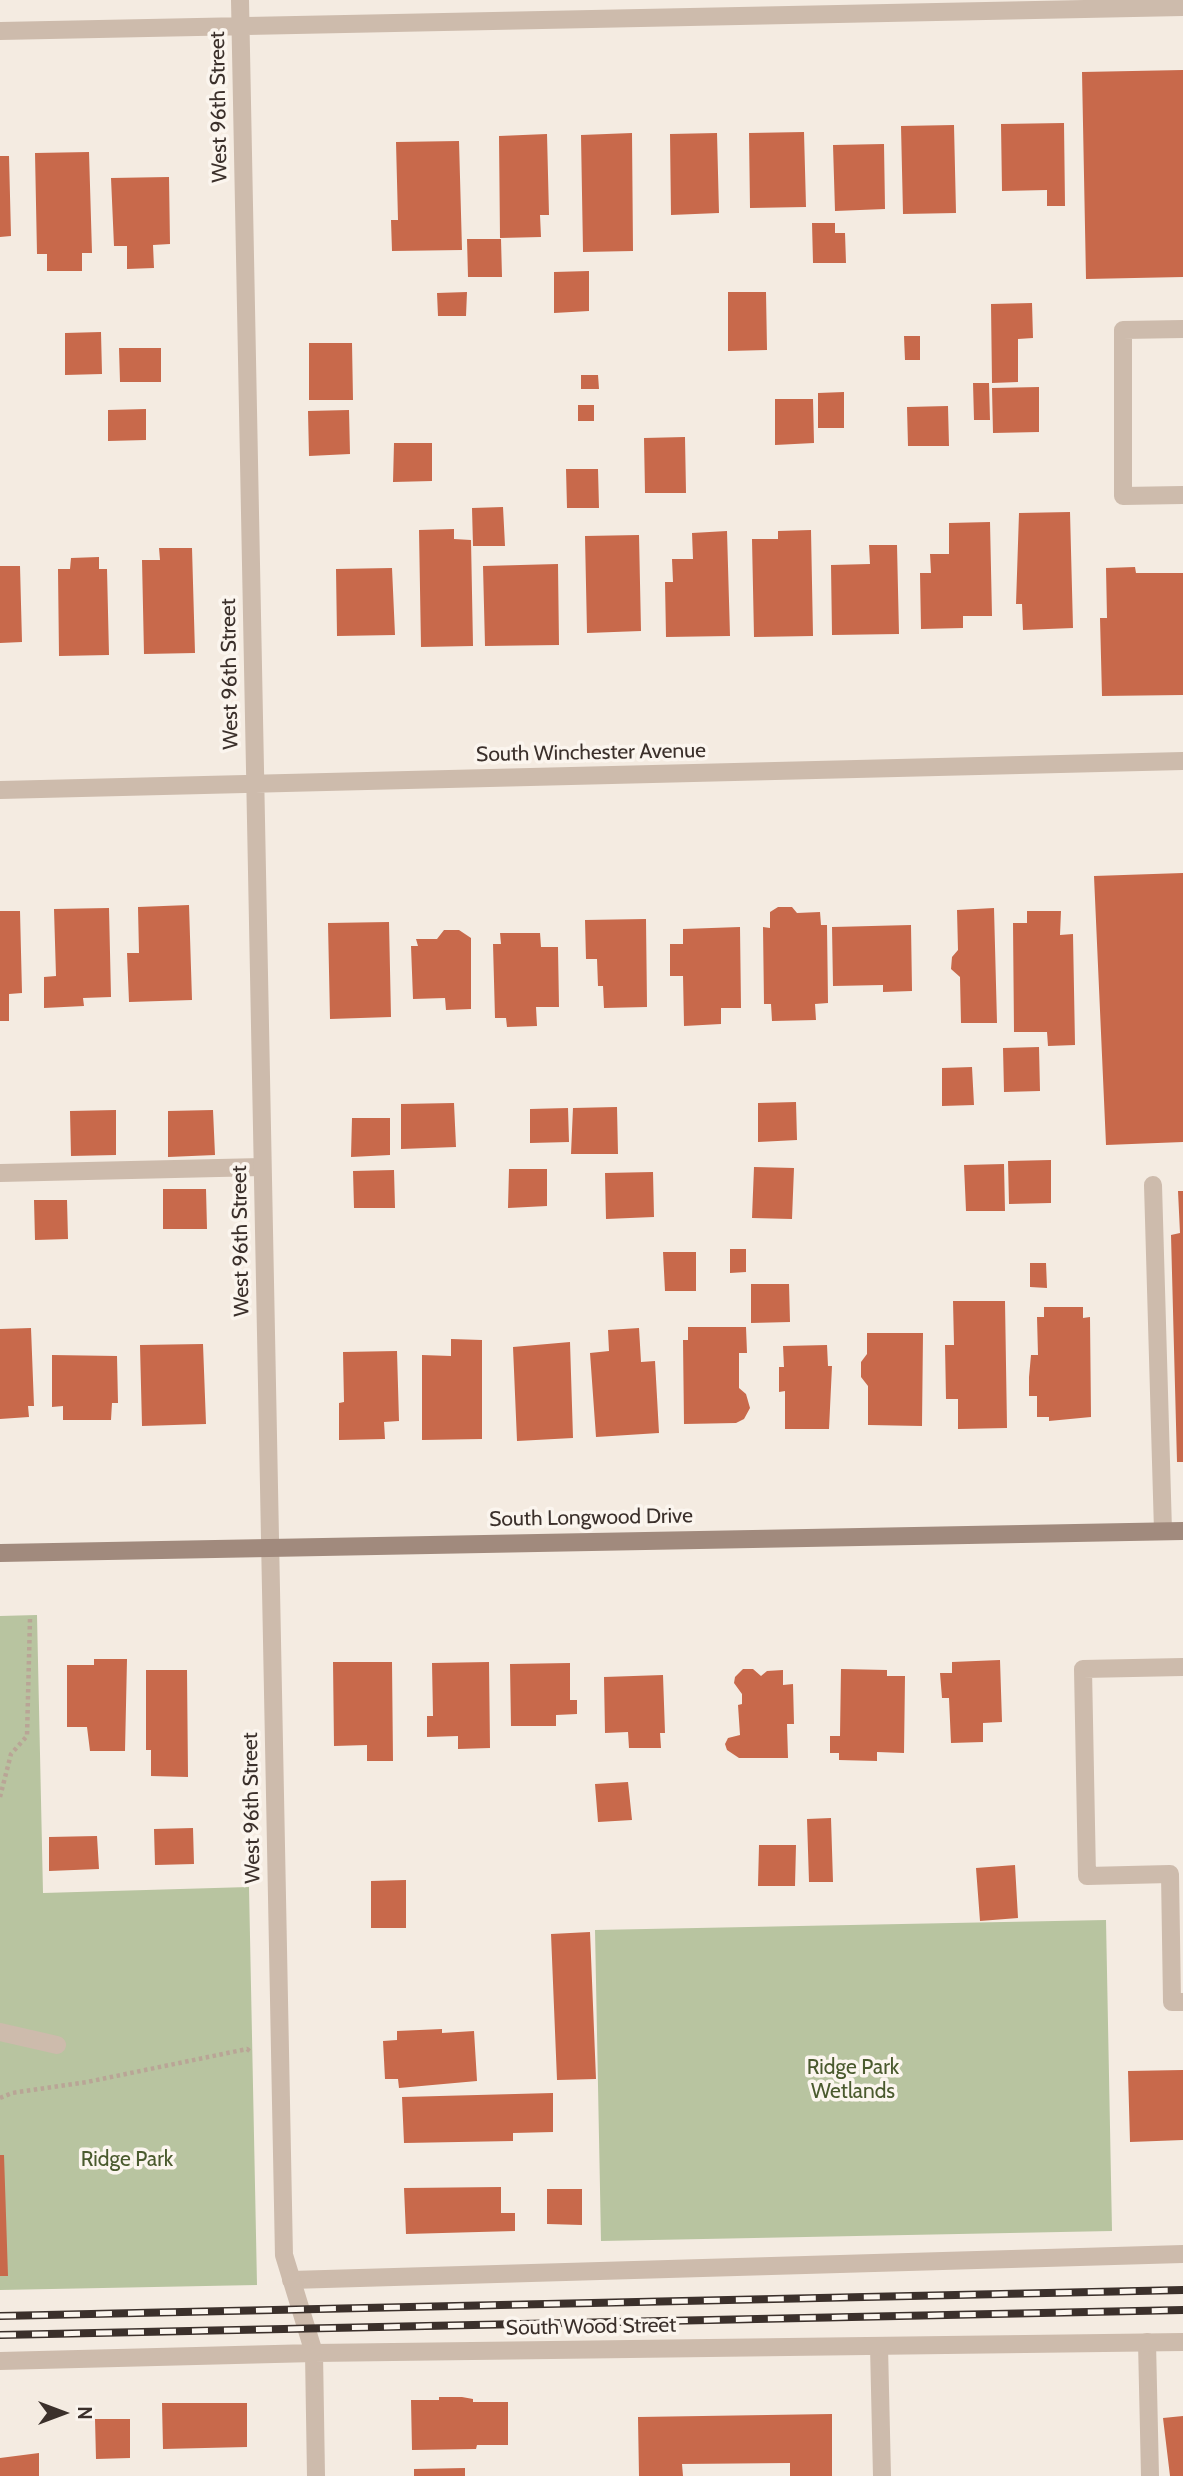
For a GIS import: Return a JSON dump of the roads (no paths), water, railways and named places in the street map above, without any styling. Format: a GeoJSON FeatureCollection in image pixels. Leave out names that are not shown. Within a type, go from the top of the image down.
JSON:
{"type":"FeatureCollection","features":[{"type":"Feature","properties":{"kind":"street","name":"West 96th Street"},"geometry":{"type":"LineString","coordinates":[[240,0],[268,1546],[284,2255],[314,2353],[316,2476]]}},
{"type":"Feature","properties":{"kind":"street"},"geometry":{"type":"LineString","coordinates":[[0,31],[1089,4],[1183,7]]}},
{"type":"Feature","properties":{"kind":"street"},"geometry":{"type":"LineString","coordinates":[[1183,329],[1123,330],[1123,496],[1183,495]]}},
{"type":"Feature","properties":{"kind":"street","name":"South Winchester Avenue"},"geometry":{"type":"LineString","coordinates":[[0,790],[1183,761]]}},
{"type":"Feature","properties":{"kind":"street"},"geometry":{"type":"LineString","coordinates":[[0,1173],[262,1167]]}},
{"type":"Feature","properties":{"kind":"street"},"geometry":{"type":"LineString","coordinates":[[1153,1185],[1163,1531]]}},
{"type":"Feature","properties":{"kind":"street","name":"South Longwood Drive"},"geometry":{"type":"LineString","coordinates":[[0,1553],[1183,1531]]}},
{"type":"Feature","properties":{"kind":"street"},"geometry":{"type":"LineString","coordinates":[[1183,1667],[1083,1669],[1087,1875],[1170,1874],[1172,2002],[1183,2002]]}},
{"type":"Feature","properties":{"kind":"street"},"geometry":{"type":"LineString","coordinates":[[0,2032],[57,2045]]}},
{"type":"Feature","properties":{"kind":"street"},"geometry":{"type":"LineString","coordinates":[[291,2280],[1183,2254]]}},
{"type":"Feature","properties":{"kind":"street"},"geometry":{"type":"LineString","coordinates":[[1147,2342],[1150,2476]]}},
{"type":"Feature","properties":{"kind":"street","name":"South Wood Street"},"geometry":{"type":"LineString","coordinates":[[0,2361],[314,2353],[1183,2342]]}},
{"type":"Feature","properties":{"kind":"street"},"geometry":{"type":"LineString","coordinates":[[879,2346],[882,2476]]}},
{"type":"Feature","properties":{"kind":"railway"},"geometry":{"type":"LineString","coordinates":[[0,2316],[1183,2290]]}},
{"type":"Feature","properties":{"kind":"railway"},"geometry":{"type":"LineString","coordinates":[[0,2335],[1183,2310]]}},
{"type":"Feature","properties":{"kind":"park label","name":"Ridge Park Wetlands"},"geometry":{"type":"Point","coordinates":[853,2080]}},
{"type":"Feature","properties":{"kind":"park label","name":"Ridge Park"},"geometry":{"type":"Point","coordinates":[127,2160]}}]}
